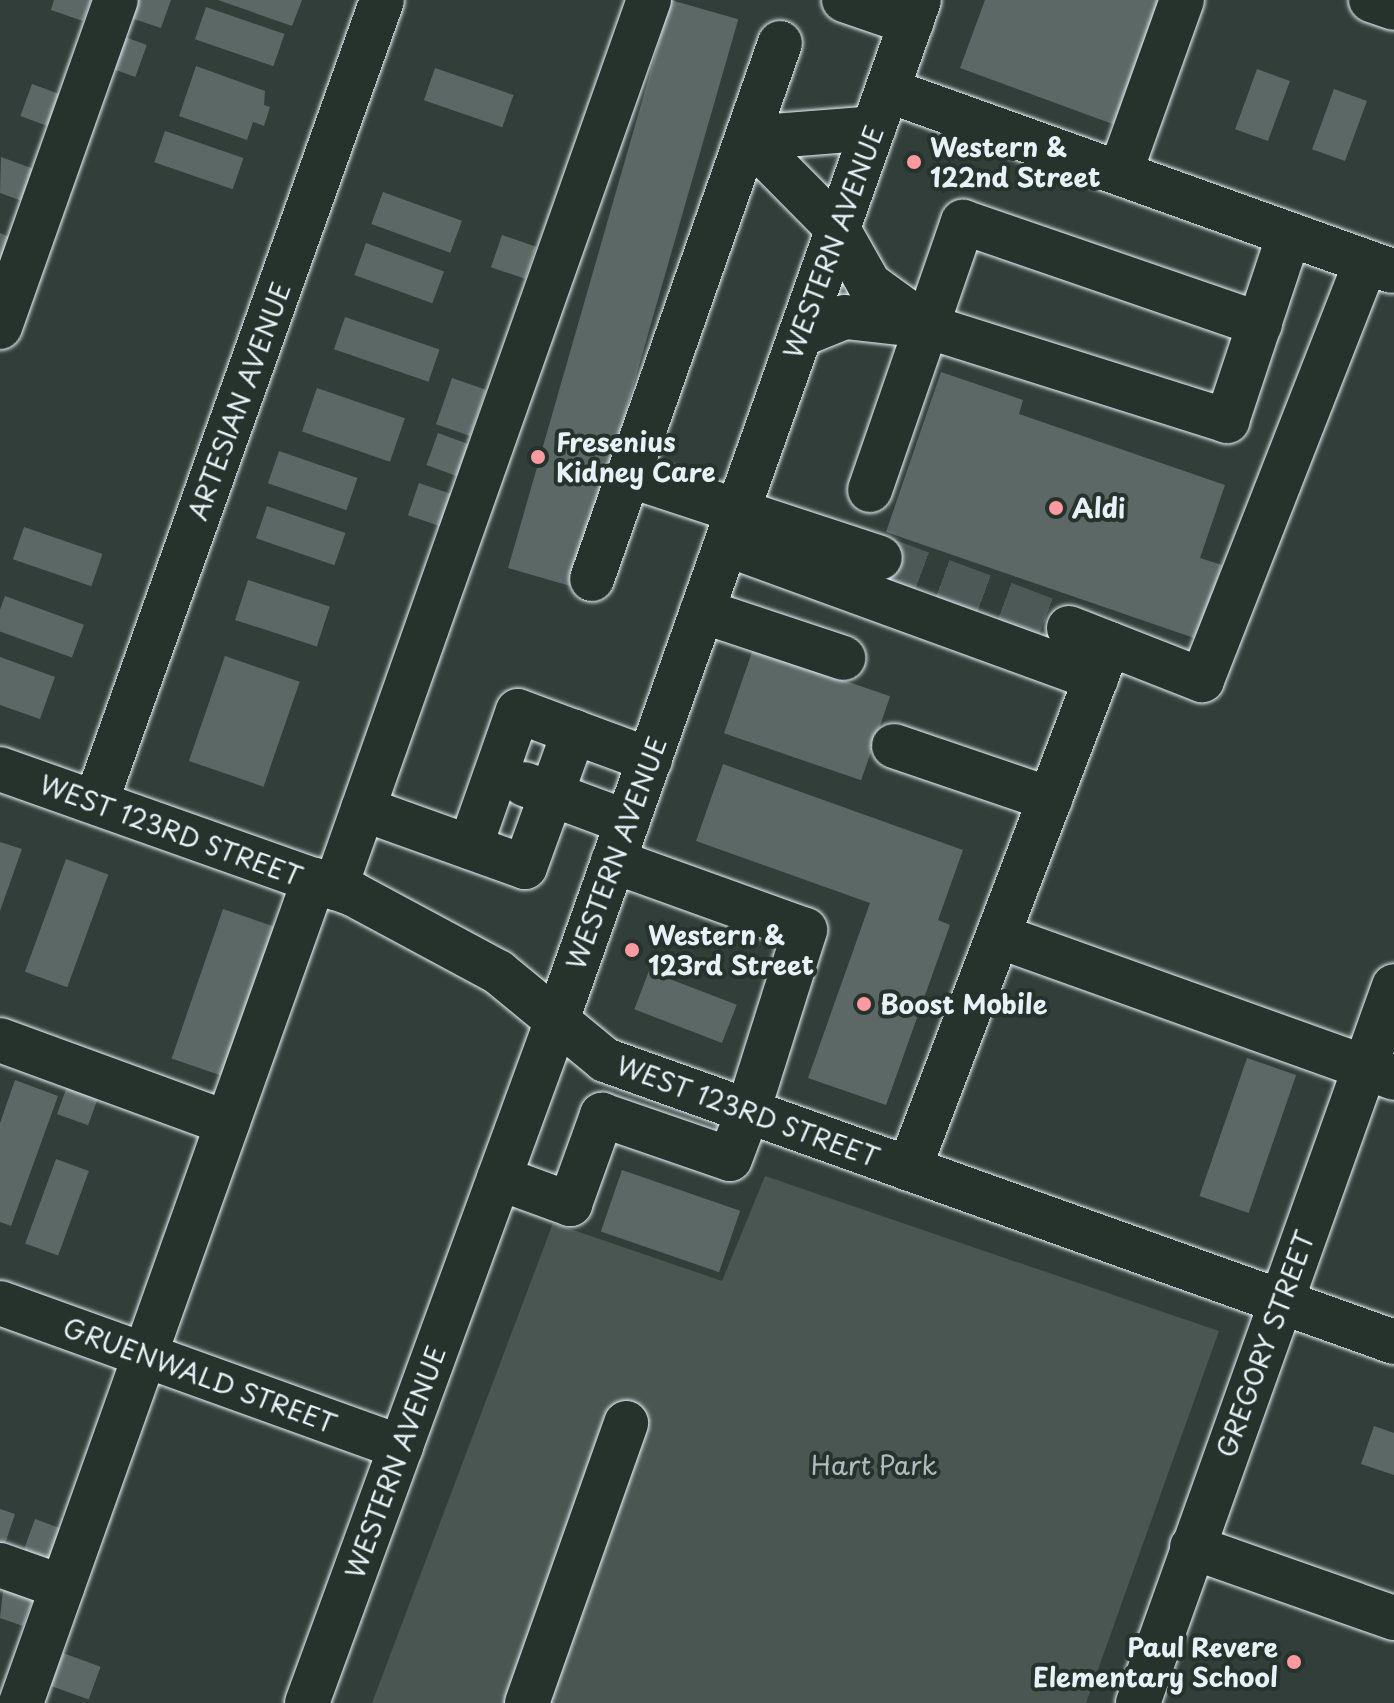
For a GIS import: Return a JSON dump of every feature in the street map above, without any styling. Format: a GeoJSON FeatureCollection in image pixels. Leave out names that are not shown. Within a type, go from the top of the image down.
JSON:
{"type":"FeatureCollection","features":[{"type":"Feature","properties":{"kind":"street"},"geometry":{"type":"LineString","coordinates":[[0,327],[116,0]]}},
{"type":"Feature","properties":{"kind":"street","name":"ARTESIAN AVENUE"},"geometry":{"type":"LineString","coordinates":[[96,802],[382,0]]}},
{"type":"Feature","properties":{"kind":"street"},"geometry":{"type":"LineString","coordinates":[[21,1703],[227,1123],[324,884],[363,809],[649,0]]}},
{"type":"Feature","properties":{"kind":"street"},"geometry":{"type":"LineString","coordinates":[[844,0],[915,12]]}},
{"type":"Feature","properties":{"kind":"street"},"geometry":{"type":"LineString","coordinates":[[1120,173],[1182,0]]}},
{"type":"Feature","properties":{"kind":"street"},"geometry":{"type":"LineString","coordinates":[[1371,0],[1394,8]]}},
{"type":"Feature","properties":{"kind":"street","name":"WESTERN AVENUE"},"geometry":{"type":"LineString","coordinates":[[307,1703],[557,1020],[915,12]]}},
{"type":"Feature","properties":{"kind":"street"},"geometry":{"type":"LineString","coordinates":[[592,579],[780,43]]}},
{"type":"Feature","properties":{"kind":"street"},"geometry":{"type":"LineString","coordinates":[[628,475],[732,526],[1103,662],[1202,680],[1380,267],[1120,173],[880,109],[748,138]]}},
{"type":"Feature","properties":{"kind":"street"},"geometry":{"type":"LineString","coordinates":[[748,138],[838,229],[869,284],[926,326]]}},
{"type":"Feature","properties":{"kind":"street"},"geometry":{"type":"LineString","coordinates":[[870,490],[963,222],[1260,324]]}},
{"type":"Feature","properties":{"kind":"street"},"geometry":{"type":"LineString","coordinates":[[800,335],[845,317],[926,326],[1227,421],[1289,235]]}},
{"type":"Feature","properties":{"kind":"street"},"geometry":{"type":"LineString","coordinates":[[732,526],[880,558]]}},
{"type":"Feature","properties":{"kind":"street"},"geometry":{"type":"LineString","coordinates":[[702,611],[843,658]]}},
{"type":"Feature","properties":{"kind":"street"},"geometry":{"type":"LineString","coordinates":[[1069,628],[1103,662]]}},
{"type":"Feature","properties":{"kind":"street"},"geometry":{"type":"LineString","coordinates":[[909,1169],[1103,662]]}},
{"type":"Feature","properties":{"kind":"street"},"geometry":{"type":"LineString","coordinates":[[470,847],[518,711],[563,762],[620,842],[805,930],[730,1159],[602,1115],[570,1204],[499,1178]]}},
{"type":"Feature","properties":{"kind":"street"},"geometry":{"type":"LineString","coordinates":[[894,746],[1050,799]]}},
{"type":"Feature","properties":{"kind":"street"},"geometry":{"type":"LineString","coordinates":[[501,757],[563,762],[650,760]]}},
{"type":"Feature","properties":{"kind":"street"},"geometry":{"type":"LineString","coordinates":[[363,809],[525,867],[563,762]]}},
{"type":"Feature","properties":{"kind":"street","name":"WEST 123RD STREET"},"geometry":{"type":"LineString","coordinates":[[0,769],[324,884],[498,972],[605,1060],[1394,1342]]}},
{"type":"Feature","properties":{"kind":"street"},"geometry":{"type":"LineString","coordinates":[[998,936],[1379,1073]]}},
{"type":"Feature","properties":{"kind":"street","name":"GREGORY STREET"},"geometry":{"type":"LineString","coordinates":[[1138,1703],[1279,1302],[1379,1073],[1394,986]]}},
{"type":"Feature","properties":{"kind":"street"},"geometry":{"type":"LineString","coordinates":[[0,1040],[227,1123]]}},
{"type":"Feature","properties":{"kind":"street","name":"GRUENWALD STREET"},"geometry":{"type":"LineString","coordinates":[[0,1303],[401,1447]]}},
{"type":"Feature","properties":{"kind":"street"},"geometry":{"type":"LineString","coordinates":[[527,1703],[626,1423]]}},
{"type":"Feature","properties":{"kind":"street"},"geometry":{"type":"LineString","coordinates":[[1192,1547],[1394,1618]]}},
{"type":"Feature","properties":{"kind":"street"},"geometry":{"type":"LineString","coordinates":[[0,1565],[62,1587]]}},
{"type":"Feature","properties":{"kind":"green space","name":"Hart Park"},"geometry":{"type":"Polygon","coordinates":[[[765,1176],[1219,1331],[1086,1703],[372,1703],[553,1223],[722,1281],[765,1176]]]}},
{"type":"Feature","properties":{"kind":"building"},"geometry":{"type":"Polygon","coordinates":[[[54,0],[91,0],[83,21],[51,10],[54,0]]]}},
{"type":"Feature","properties":{"kind":"building"},"geometry":{"type":"Polygon","coordinates":[[[134,0],[171,0],[161,28],[128,17],[134,0]]]}},
{"type":"Feature","properties":{"kind":"building"},"geometry":{"type":"Polygon","coordinates":[[[218,0],[302,0],[292,26],[218,0]]]}},
{"type":"Feature","properties":{"kind":"building"},"geometry":{"type":"Polygon","coordinates":[[[671,0],[738,19],[575,587],[508,568],[671,0]]]}},
{"type":"Feature","properties":{"kind":"building"},"geometry":{"type":"Polygon","coordinates":[[[985,0],[1164,0],[1118,126],[960,68],[985,0]]]}},
{"type":"Feature","properties":{"kind":"building"},"geometry":{"type":"Polygon","coordinates":[[[206,7],[284,34],[273,66],[195,39],[206,7]]]}},
{"type":"Feature","properties":{"kind":"building"},"geometry":{"type":"Polygon","coordinates":[[[114,33],[147,45],[135,77],[102,65],[114,33]]]}},
{"type":"Feature","properties":{"kind":"building"},"geometry":{"type":"Polygon","coordinates":[[[196,66],[265,91],[264,105],[270,107],[264,126],[253,122],[247,140],[179,116],[196,66]]]}},
{"type":"Feature","properties":{"kind":"building"},"geometry":{"type":"Polygon","coordinates":[[[435,68],[513,95],[502,127],[424,100],[435,68]]]}},
{"type":"Feature","properties":{"kind":"building"},"geometry":{"type":"Polygon","coordinates":[[[1257,69],[1290,81],[1268,141],[1235,129],[1257,69]]]}},
{"type":"Feature","properties":{"kind":"building"},"geometry":{"type":"Polygon","coordinates":[[[32,84],[65,96],[53,128],[20,116],[32,84]]]}},
{"type":"Feature","properties":{"kind":"building"},"geometry":{"type":"Polygon","coordinates":[[[1334,89],[1367,101],[1345,161],[1312,149],[1334,89]]]}},
{"type":"Feature","properties":{"kind":"building"},"geometry":{"type":"Polygon","coordinates":[[[165,131],[243,158],[233,189],[154,162],[165,131]]]}},
{"type":"Feature","properties":{"kind":"building"},"geometry":{"type":"Polygon","coordinates":[[[1,157],[34,169],[22,201],[0,193],[1,157]]]}},
{"type":"Feature","properties":{"kind":"building"},"geometry":{"type":"Polygon","coordinates":[[[383,192],[462,221],[450,253],[371,224],[383,192]]]}},
{"type":"Feature","properties":{"kind":"building"},"geometry":{"type":"Polygon","coordinates":[[[0,233],[12,238],[0,270],[0,233]]]}},
{"type":"Feature","properties":{"kind":"building"},"geometry":{"type":"Polygon","coordinates":[[[502,235],[536,247],[525,279],[491,267],[502,235]]]}},
{"type":"Feature","properties":{"kind":"building"},"geometry":{"type":"Polygon","coordinates":[[[366,243],[444,271],[432,303],[354,275],[366,243]]]}},
{"type":"Feature","properties":{"kind":"building"},"geometry":{"type":"Polygon","coordinates":[[[345,317],[440,350],[428,382],[334,349],[345,317]]]}},
{"type":"Feature","properties":{"kind":"building","name":"Aldi"},"geometry":{"type":"Polygon","coordinates":[[[941,372],[1023,400],[1019,414],[1225,485],[1200,558],[1222,565],[1197,639],[886,532],[941,372]]]}},
{"type":"Feature","properties":{"kind":"building"},"geometry":{"type":"Polygon","coordinates":[[[452,378],[486,390],[470,436],[436,424],[452,378]]]}},
{"type":"Feature","properties":{"kind":"building"},"geometry":{"type":"Polygon","coordinates":[[[317,388],[405,418],[390,462],[302,431],[317,388]]]}},
{"type":"Feature","properties":{"kind":"building"},"geometry":{"type":"Polygon","coordinates":[[[438,433],[471,445],[459,477],[426,465],[438,433]]]}},
{"type":"Feature","properties":{"kind":"building"},"geometry":{"type":"Polygon","coordinates":[[[279,451],[357,478],[346,510],[268,483],[279,451]]]}},
{"type":"Feature","properties":{"kind":"building"},"geometry":{"type":"Polygon","coordinates":[[[419,483],[451,494],[440,526],[408,515],[419,483]]]}},
{"type":"Feature","properties":{"kind":"building"},"geometry":{"type":"Polygon","coordinates":[[[267,506],[345,533],[334,565],[256,538],[267,506]]]}},
{"type":"Feature","properties":{"kind":"building"},"geometry":{"type":"Polygon","coordinates":[[[24,527],[102,554],[91,586],[13,559],[24,527]]]}},
{"type":"Feature","properties":{"kind":"building"},"geometry":{"type":"Polygon","coordinates":[[[248,580],[330,607],[317,647],[235,620],[248,580]]]}},
{"type":"Feature","properties":{"kind":"building"},"geometry":{"type":"Polygon","coordinates":[[[5,596],[84,625],[72,658],[0,631],[0,610],[5,596]]]}},
{"type":"Feature","properties":{"kind":"building"},"geometry":{"type":"Polygon","coordinates":[[[753,649],[890,696],[861,780],[724,733],[753,649]]]}},
{"type":"Feature","properties":{"kind":"building"},"geometry":{"type":"Polygon","coordinates":[[[225,656],[300,682],[264,787],[189,761],[225,656]]]}},
{"type":"Feature","properties":{"kind":"building"},"geometry":{"type":"Polygon","coordinates":[[[0,657],[55,677],[40,719],[0,705],[0,657]]]}},
{"type":"Feature","properties":{"kind":"building"},"geometry":{"type":"Polygon","coordinates":[[[723,764],[963,850],[938,920],[950,925],[886,1105],[808,1078],[870,903],[696,841],[723,764]]]}},
{"type":"Feature","properties":{"kind":"building"},"geometry":{"type":"Polygon","coordinates":[[[0,842],[22,849],[0,911],[0,842]]]}},
{"type":"Feature","properties":{"kind":"building"},"geometry":{"type":"Polygon","coordinates":[[[66,859],[108,874],[67,987],[25,972],[66,859]]]}},
{"type":"Feature","properties":{"kind":"building"},"geometry":{"type":"Polygon","coordinates":[[[223,909],[280,929],[228,1078],[172,1058],[223,909]]]}},
{"type":"Feature","properties":{"kind":"building"},"geometry":{"type":"Polygon","coordinates":[[[649,971],[737,1005],[722,1043],[634,1009],[649,971]]]}},
{"type":"Feature","properties":{"kind":"building"},"geometry":{"type":"Polygon","coordinates":[[[1247,1058],[1296,1075],[1249,1213],[1199,1196],[1247,1058]]]}},
{"type":"Feature","properties":{"kind":"building"},"geometry":{"type":"Polygon","coordinates":[[[15,1080],[58,1096],[11,1226],[0,1222],[0,1123],[15,1080]]]}},
{"type":"Feature","properties":{"kind":"building"},"geometry":{"type":"Polygon","coordinates":[[[69,1081],[100,1092],[88,1125],[57,1114],[69,1081]]]}},
{"type":"Feature","properties":{"kind":"building"},"geometry":{"type":"Polygon","coordinates":[[[56,1159],[89,1171],[58,1256],[25,1244],[56,1159]]]}},
{"type":"Feature","properties":{"kind":"building"},"geometry":{"type":"Polygon","coordinates":[[[622,1170],[740,1211],[719,1272],[601,1231],[622,1170]]]}},
{"type":"Feature","properties":{"kind":"building"},"geometry":{"type":"Polygon","coordinates":[[[1374,1426],[1394,1433],[1394,1475],[1361,1464],[1374,1426]]]}},
{"type":"Feature","properties":{"kind":"building"},"geometry":{"type":"Polygon","coordinates":[[[0,1509],[15,1514],[4,1547],[0,1546],[0,1509]]]}},
{"type":"Feature","properties":{"kind":"building"},"geometry":{"type":"Polygon","coordinates":[[[35,1519],[66,1530],[54,1563],[23,1552],[35,1519]]]}},
{"type":"Feature","properties":{"kind":"building"},"geometry":{"type":"Polygon","coordinates":[[[4,1582],[35,1593],[23,1626],[0,1618],[4,1582]]]}},
{"type":"Feature","properties":{"kind":"building"},"geometry":{"type":"Polygon","coordinates":[[[63,1653],[101,1667],[89,1700],[51,1686],[63,1653]]]}},
{"type":"Feature","properties":{"kind":"tunnel"},"geometry":{"type":"LineString","coordinates":[[880,558],[1069,628]]}},
{"type":"Feature","properties":{"kind":"place","name":"Western & 122nd Street"},"geometry":{"type":"Point","coordinates":[914,162]}},
{"type":"Feature","properties":{"kind":"place","name":"Fresenius Kidney Care"},"geometry":{"type":"Point","coordinates":[538,457]}},
{"type":"Feature","properties":{"kind":"place","name":"Aldi"},"geometry":{"type":"Point","coordinates":[1056,508]}},
{"type":"Feature","properties":{"kind":"place","name":"Western & 123rd Street"},"geometry":{"type":"Point","coordinates":[632,950]}},
{"type":"Feature","properties":{"kind":"place","name":"Boost Mobile"},"geometry":{"type":"Point","coordinates":[864,1004]}},
{"type":"Feature","properties":{"kind":"place","name":"Paul Revere Elementary School"},"geometry":{"type":"Point","coordinates":[1294,1662]}}]}
